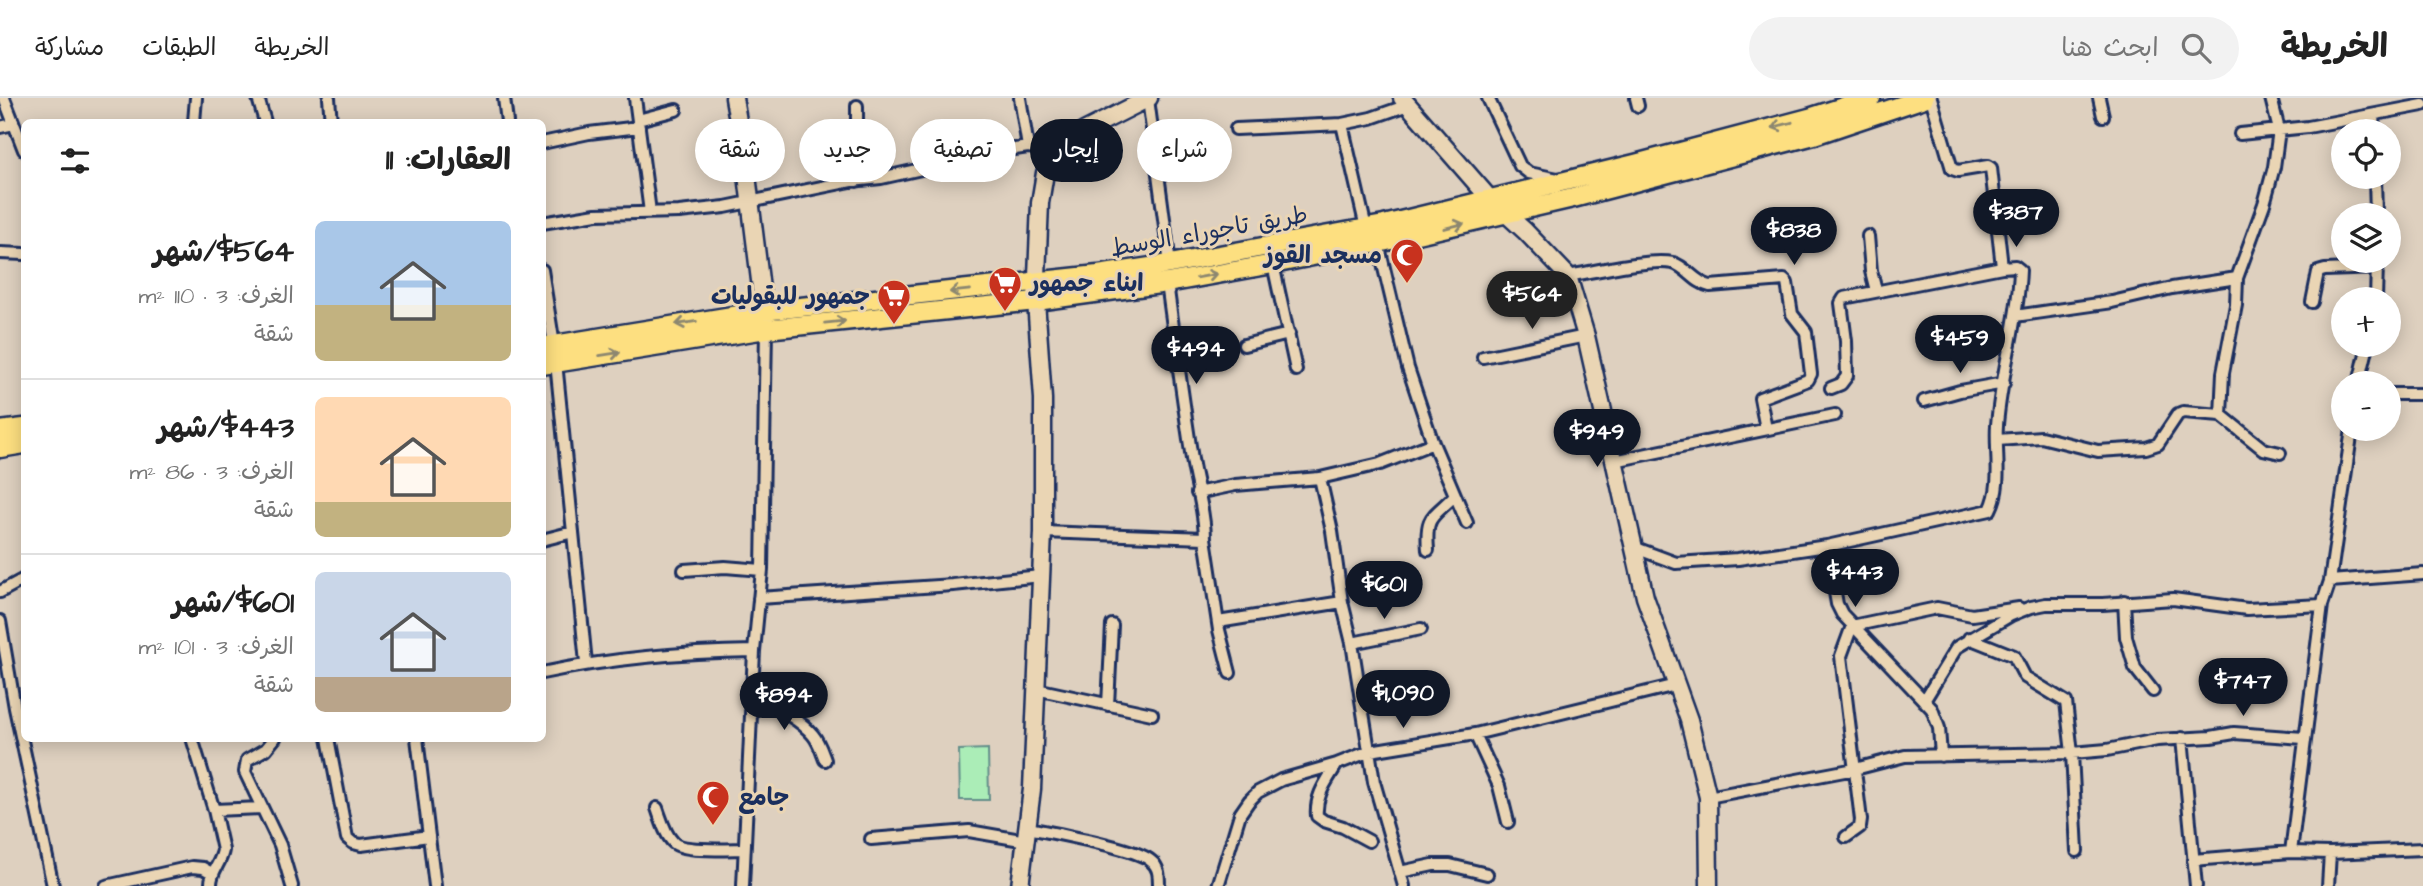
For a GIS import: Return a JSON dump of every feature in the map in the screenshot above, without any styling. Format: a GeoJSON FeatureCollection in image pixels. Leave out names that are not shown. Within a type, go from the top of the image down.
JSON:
{"type":"FeatureCollection","features":[{"type":"Feature","properties":{"kind":"main road","name":"طريق تاجوراء الوسط"},"geometry":{"type":"LineString","coordinates":[[549,355],[763,311],[1036,292],[1366,228],[1568,181],[1809,118],[1871,98]]}},
{"type":"Feature","properties":{"kind":"main road"},"geometry":{"type":"LineString","coordinates":[[549,355],[1036,292],[1167,283],[1273,264],[1573,198],[1814,135],[1924,98]]}},
{"type":"Feature","properties":{"kind":"main road"},"geometry":{"type":"LineString","coordinates":[[0,431],[21,428]]}},
{"type":"Feature","properties":{"kind":"main road"},"geometry":{"type":"LineString","coordinates":[[0,448],[21,444]]}},
{"type":"Feature","properties":{"kind":"street"},"geometry":{"type":"LineString","coordinates":[[4,98],[21,142]]}},
{"type":"Feature","properties":{"kind":"street"},"geometry":{"type":"LineString","coordinates":[[194,119],[196,98]]}},
{"type":"Feature","properties":{"kind":"street"},"geometry":{"type":"LineString","coordinates":[[258,98],[264,119]]}},
{"type":"Feature","properties":{"kind":"street"},"geometry":{"type":"LineString","coordinates":[[329,98],[331,119]]}},
{"type":"Feature","properties":{"kind":"street"},"geometry":{"type":"LineString","coordinates":[[504,98],[507,119]]}},
{"type":"Feature","properties":{"kind":"street"},"geometry":{"type":"LineString","coordinates":[[635,98],[650,212]]}},
{"type":"Feature","properties":{"kind":"street"},"geometry":{"type":"LineString","coordinates":[[734,98],[751,203],[766,329],[762,570],[754,651],[743,886]]}},
{"type":"Feature","properties":{"kind":"street"},"geometry":{"type":"LineString","coordinates":[[896,175],[1028,147],[1020,98]]}},
{"type":"Feature","properties":{"kind":"street"},"geometry":{"type":"LineString","coordinates":[[1107,119],[1148,98],[1170,264]]}},
{"type":"Feature","properties":{"kind":"street"},"geometry":{"type":"LineString","coordinates":[[1488,98],[1520,166],[1529,173],[1568,181]]}},
{"type":"Feature","properties":{"kind":"street"},"geometry":{"type":"LineString","coordinates":[[1931,98],[1954,171],[1988,166],[1991,168],[2002,267]]}},
{"type":"Feature","properties":{"kind":"street"},"geometry":{"type":"LineString","coordinates":[[2099,98],[2104,116]]}},
{"type":"Feature","properties":{"kind":"street"},"geometry":{"type":"LineString","coordinates":[[2221,415],[2223,373],[2236,305],[2237,278],[2264,204],[2280,130],[2272,98]]}},
{"type":"Feature","properties":{"kind":"street"},"geometry":{"type":"LineString","coordinates":[[1236,129],[1342,124],[1371,118],[1405,102],[1490,199],[1525,231],[1567,276],[1586,336],[1645,597],[1689,720],[1708,797],[1709,886]]}},
{"type":"Feature","properties":{"kind":"street"},"geometry":{"type":"LineString","coordinates":[[2240,134],[2280,130],[2423,105]]}},
{"type":"Feature","properties":{"kind":"street"},"geometry":{"type":"LineString","coordinates":[[857,106],[857,119]]}},
{"type":"Feature","properties":{"kind":"street"},"geometry":{"type":"LineString","coordinates":[[546,142],[638,123],[677,110]]}},
{"type":"Feature","properties":{"kind":"street"},"geometry":{"type":"LineString","coordinates":[[2373,115],[2373,119]]}},
{"type":"Feature","properties":{"kind":"street"},"geometry":{"type":"LineString","coordinates":[[0,127],[14,124]]}},
{"type":"Feature","properties":{"kind":"street"},"geometry":{"type":"LineString","coordinates":[[1342,124],[1366,228]]}},
{"type":"Feature","properties":{"kind":"street"},"geometry":{"type":"LineString","coordinates":[[546,222],[596,214],[702,211],[852,182]]}},
{"type":"Feature","properties":{"kind":"street"},"geometry":{"type":"LineString","coordinates":[[1020,886],[1032,789],[1043,532],[1043,399],[1036,292],[1043,182]]}},
{"type":"Feature","properties":{"kind":"street"},"geometry":{"type":"LineString","coordinates":[[1868,236],[1876,291]]}},
{"type":"Feature","properties":{"kind":"street"},"geometry":{"type":"LineString","coordinates":[[1378,243],[1408,368],[1433,443],[1467,523]]}},
{"type":"Feature","properties":{"kind":"street"},"geometry":{"type":"LineString","coordinates":[[0,253],[21,254]]}},
{"type":"Feature","properties":{"kind":"street"},"geometry":{"type":"LineString","coordinates":[[1567,276],[1658,262],[1676,264],[1704,285],[1710,286],[1784,280],[1787,283],[1793,318],[1806,332],[1811,374],[1808,380],[1760,398],[1766,429]]}},
{"type":"Feature","properties":{"kind":"street"},"geometry":{"type":"LineString","coordinates":[[1273,264],[1296,370]]}},
{"type":"Feature","properties":{"kind":"street"},"geometry":{"type":"LineString","coordinates":[[1633,547],[1676,563],[1738,559],[1827,546],[1990,510],[1996,480],[1997,426],[2020,270],[2015,266],[2002,267],[1848,296],[1841,300],[1847,376],[1841,384],[1831,388]]}},
{"type":"Feature","properties":{"kind":"street"},"geometry":{"type":"LineString","coordinates":[[2312,302],[2318,272],[2331,269]]}},
{"type":"Feature","properties":{"kind":"street"},"geometry":{"type":"LineString","coordinates":[[2015,316],[2112,302],[2172,288],[2237,278]]}},
{"type":"Feature","properties":{"kind":"street"},"geometry":{"type":"LineString","coordinates":[[1167,283],[1197,493],[1204,517],[1218,622],[1230,673]]}},
{"type":"Feature","properties":{"kind":"street"},"geometry":{"type":"LineString","coordinates":[[546,319],[573,532],[586,663]]}},
{"type":"Feature","properties":{"kind":"street"},"geometry":{"type":"LineString","coordinates":[[1244,345],[1289,334]]}},
{"type":"Feature","properties":{"kind":"street"},"geometry":{"type":"LineString","coordinates":[[1483,357],[1586,336]]}},
{"type":"Feature","properties":{"kind":"street"},"geometry":{"type":"LineString","coordinates":[[1924,401],[2004,383]]}},
{"type":"Feature","properties":{"kind":"street"},"geometry":{"type":"LineString","coordinates":[[2401,394],[2423,394]]}},
{"type":"Feature","properties":{"kind":"street"},"geometry":{"type":"LineString","coordinates":[[1997,440],[2041,437],[2098,451],[2146,449],[2158,444],[2178,414],[2183,412],[2221,415],[2263,449],[2280,453]]}},
{"type":"Feature","properties":{"kind":"street"},"geometry":{"type":"LineString","coordinates":[[1614,461],[1835,415]]}},
{"type":"Feature","properties":{"kind":"street"},"geometry":{"type":"LineString","coordinates":[[2291,852],[2322,605],[2330,581],[2350,441]]}},
{"type":"Feature","properties":{"kind":"street"},"geometry":{"type":"LineString","coordinates":[[1197,493],[1235,485],[1320,478],[1380,464],[1433,443]]}},
{"type":"Feature","properties":{"kind":"street"},"geometry":{"type":"LineString","coordinates":[[1320,478],[1352,643],[1374,782],[1404,886]]}},
{"type":"Feature","properties":{"kind":"street"},"geometry":{"type":"LineString","coordinates":[[1428,550],[1426,531],[1433,514],[1455,495]]}},
{"type":"Feature","properties":{"kind":"street"},"geometry":{"type":"LineString","coordinates":[[546,539],[573,532]]}},
{"type":"Feature","properties":{"kind":"street"},"geometry":{"type":"LineString","coordinates":[[1043,532],[1205,538]]}},
{"type":"Feature","properties":{"kind":"street"},"geometry":{"type":"LineString","coordinates":[[1827,546],[1837,604],[1842,614],[1924,701],[1937,719],[1941,756]]}},
{"type":"Feature","properties":{"kind":"street"},"geometry":{"type":"LineString","coordinates":[[684,570],[725,567],[762,570]]}},
{"type":"Feature","properties":{"kind":"street"},"geometry":{"type":"LineString","coordinates":[[2330,581],[2423,574]]}},
{"type":"Feature","properties":{"kind":"street"},"geometry":{"type":"LineString","coordinates":[[759,597],[953,585],[1041,576]]}},
{"type":"Feature","properties":{"kind":"street"},"geometry":{"type":"LineString","coordinates":[[0,592],[21,581]]}},
{"type":"Feature","properties":{"kind":"street"},"geometry":{"type":"LineString","coordinates":[[1852,626],[1937,608],[1972,615],[2046,604],[2173,599],[2247,609],[2322,605]]}},
{"type":"Feature","properties":{"kind":"street"},"geometry":{"type":"LineString","coordinates":[[2124,601],[2126,637],[2135,668],[2153,691]]}},
{"type":"Feature","properties":{"kind":"street"},"geometry":{"type":"LineString","coordinates":[[1218,622],[1342,602]]}},
{"type":"Feature","properties":{"kind":"street"},"geometry":{"type":"LineString","coordinates":[[1924,701],[1957,648],[1969,638],[2031,607]]}},
{"type":"Feature","properties":{"kind":"street"},"geometry":{"type":"LineString","coordinates":[[0,621],[21,736]]}},
{"type":"Feature","properties":{"kind":"street"},"geometry":{"type":"LineString","coordinates":[[1108,705],[1112,625]]}},
{"type":"Feature","properties":{"kind":"street"},"geometry":{"type":"LineString","coordinates":[[1846,837],[1860,827],[1860,803],[1841,656],[1852,626]]}},
{"type":"Feature","properties":{"kind":"street"},"geometry":{"type":"LineString","coordinates":[[1352,643],[1421,629]]}},
{"type":"Feature","properties":{"kind":"street"},"geometry":{"type":"LineString","coordinates":[[1969,638],[2014,656],[2025,677],[2066,702],[2072,753],[2077,851]]}},
{"type":"Feature","properties":{"kind":"street"},"geometry":{"type":"LineString","coordinates":[[546,672],[586,663],[677,654],[754,651]]}},
{"type":"Feature","properties":{"kind":"street"},"geometry":{"type":"LineString","coordinates":[[1219,886],[1240,814],[1258,792],[1281,780],[1337,764],[1370,751],[1475,734],[1676,685]]}},
{"type":"Feature","properties":{"kind":"street"},"geometry":{"type":"LineString","coordinates":[[1036,690],[1152,714]]}},
{"type":"Feature","properties":{"kind":"street"},"geometry":{"type":"LineString","coordinates":[[752,695],[786,714],[808,731],[818,743],[825,760]]}},
{"type":"Feature","properties":{"kind":"street"},"geometry":{"type":"LineString","coordinates":[[1708,797],[1856,769],[1905,756],[2072,753],[2107,750],[2157,740],[2234,733],[2304,738]]}},
{"type":"Feature","properties":{"kind":"street"},"geometry":{"type":"LineString","coordinates":[[1475,734],[1499,786],[1508,822]]}},
{"type":"Feature","properties":{"kind":"street"},"geometry":{"type":"LineString","coordinates":[[2182,738],[2196,886]]}},
{"type":"Feature","properties":{"kind":"street"},"geometry":{"type":"LineString","coordinates":[[22,742],[53,886]]}},
{"type":"Feature","properties":{"kind":"street"},"geometry":{"type":"LineString","coordinates":[[193,742],[223,850],[222,857],[212,873],[211,886]]}},
{"type":"Feature","properties":{"kind":"street"},"geometry":{"type":"LineString","coordinates":[[272,742],[266,749],[251,756],[244,772],[280,845],[292,886]]}},
{"type":"Feature","properties":{"kind":"street"},"geometry":{"type":"LineString","coordinates":[[329,742],[347,838],[361,845],[429,836]]}},
{"type":"Feature","properties":{"kind":"street"},"geometry":{"type":"LineString","coordinates":[[417,742],[435,886]]}},
{"type":"Feature","properties":{"kind":"street"},"geometry":{"type":"LineString","coordinates":[[1337,764],[1319,793],[1316,801],[1317,816],[1369,841]]}},
{"type":"Feature","properties":{"kind":"street"},"geometry":{"type":"LineString","coordinates":[[214,810],[261,808]]}},
{"type":"Feature","properties":{"kind":"street"},"geometry":{"type":"LineString","coordinates":[[657,808],[671,840],[676,844],[744,849]]}},
{"type":"Feature","properties":{"kind":"street"},"geometry":{"type":"LineString","coordinates":[[871,839],[969,831],[1027,834],[1128,851],[1147,858],[1158,871],[1159,886]]}},
{"type":"Feature","properties":{"kind":"street"},"geometry":{"type":"LineString","coordinates":[[2193,860],[2291,852],[2423,849]]}},
{"type":"Feature","properties":{"kind":"street"},"geometry":{"type":"LineString","coordinates":[[2328,886],[2330,853]]}},
{"type":"Feature","properties":{"kind":"street"},"geometry":{"type":"LineString","coordinates":[[1400,872],[1433,865],[1450,865],[1487,874]]}},
{"type":"Feature","properties":{"kind":"street"},"geometry":{"type":"LineString","coordinates":[[106,886],[186,868],[197,867],[212,873]]}},
{"type":"Feature","properties":{"kind":"green space"},"geometry":{"type":"Polygon","coordinates":[[[988,749],[989,800],[960,800],[959,750],[988,749]]]}},
{"type":"Feature","properties":{"kind":"place","name":"مسجد القوز"},"geometry":{"type":"Point","coordinates":[1407,285]}},
{"type":"Feature","properties":{"kind":"place","name":"ابناء جمهور"},"geometry":{"type":"Point","coordinates":[1005,313]}},
{"type":"Feature","properties":{"kind":"place","name":"جمهور للبقوليات"},"geometry":{"type":"Point","coordinates":[894,326]}},
{"type":"Feature","properties":{"kind":"place","name":"جامع"},"geometry":{"type":"Point","coordinates":[713,827]}}]}
